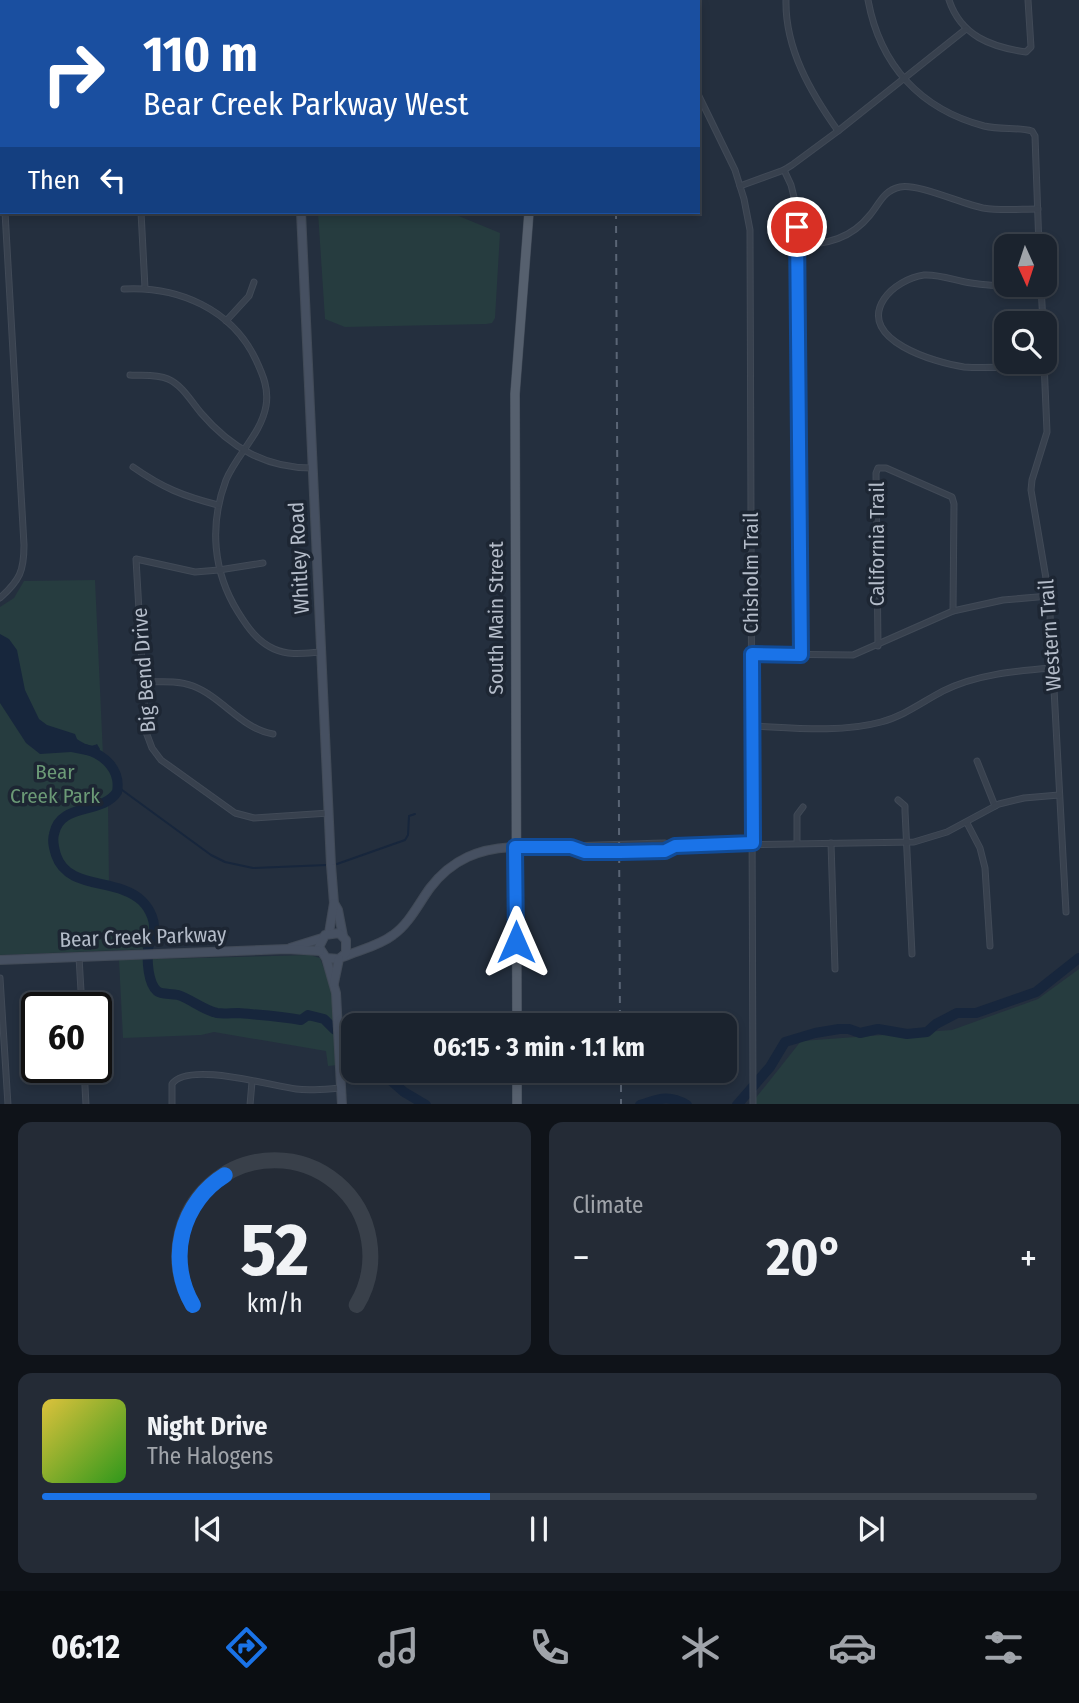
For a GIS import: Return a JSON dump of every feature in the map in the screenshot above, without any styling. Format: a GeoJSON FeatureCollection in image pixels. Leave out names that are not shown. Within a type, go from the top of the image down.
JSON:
{"type":"FeatureCollection","features":[{"type":"Feature","properties":{"kind":"main road","name":"South Main Street"},"geometry":{"type":"LineString","coordinates":[[517,1013],[515,394],[529,214]]}},
{"type":"Feature","properties":{"kind":"main road"},"geometry":{"type":"LineString","coordinates":[[517,1083],[517,1104]]}},
{"type":"Feature","properties":{"kind":"street"},"geometry":{"type":"LineString","coordinates":[[786,0],[791,38],[805,78],[838,131]]}},
{"type":"Feature","properties":{"kind":"street"},"geometry":{"type":"LineString","coordinates":[[868,0],[871,19],[881,44],[903,78],[918,94],[964,120],[1001,130],[1032,131],[1035,136],[1039,234]]}},
{"type":"Feature","properties":{"kind":"street"},"geometry":{"type":"LineString","coordinates":[[949,0],[957,19],[966,29],[994,46],[1026,52],[1030,51],[1031,47],[1028,0]]}},
{"type":"Feature","properties":{"kind":"street"},"geometry":{"type":"LineString","coordinates":[[740,186],[785,170],[966,29]]}},
{"type":"Feature","properties":{"kind":"street","name":"Chisholm Trail"},"geometry":{"type":"LineString","coordinates":[[700,98],[735,170],[744,199],[750,242],[753,1104]]}},
{"type":"Feature","properties":{"kind":"street"},"geometry":{"type":"LineString","coordinates":[[785,170],[797,209],[801,655]]}},
{"type":"Feature","properties":{"kind":"street"},"geometry":{"type":"LineString","coordinates":[[798,244],[822,244],[848,235],[870,214],[882,195],[905,186],[916,186],[949,200],[984,208],[1038,209]]}},
{"type":"Feature","properties":{"kind":"street"},"geometry":{"type":"LineString","coordinates":[[0,598],[18,580],[24,555],[5,214]]}},
{"type":"Feature","properties":{"kind":"street"},"geometry":{"type":"LineString","coordinates":[[141,214],[145,288]]}},
{"type":"Feature","properties":{"kind":"street","name":"Whitley Road"},"geometry":{"type":"LineString","coordinates":[[302,214],[334,902],[344,938]]}},
{"type":"Feature","properties":{"kind":"street"},"geometry":{"type":"LineString","coordinates":[[994,285],[924,275],[909,280],[888,293],[881,302],[879,319],[880,326],[889,337],[924,357],[947,364],[994,368]]}},
{"type":"Feature","properties":{"kind":"street"},"geometry":{"type":"LineString","coordinates":[[226,321],[248,296],[254,282]]}},
{"type":"Feature","properties":{"kind":"street"},"geometry":{"type":"LineString","coordinates":[[124,289],[145,288],[179,294],[203,305],[226,321],[247,344],[265,384],[267,401],[263,418],[227,478],[218,505],[215,523],[219,570],[232,602],[257,639],[284,653],[321,652]]}},
{"type":"Feature","properties":{"kind":"street"},"geometry":{"type":"LineString","coordinates":[[0,299],[10,299]]}},
{"type":"Feature","properties":{"kind":"street","name":"Western Trail"},"geometry":{"type":"LineString","coordinates":[[1044,374],[1047,432],[1031,490],[1049,596],[1066,912]]}},
{"type":"Feature","properties":{"kind":"street"},"geometry":{"type":"LineString","coordinates":[[130,375],[153,375],[171,380],[230,442],[271,464],[287,468],[312,468]]}},
{"type":"Feature","properties":{"kind":"street"},"geometry":{"type":"LineString","coordinates":[[133,467],[165,488],[188,498],[218,505]]}},
{"type":"Feature","properties":{"kind":"street","name":"California Trail"},"geometry":{"type":"LineString","coordinates":[[878,646],[878,468],[886,468],[952,497],[953,611]]}},
{"type":"Feature","properties":{"kind":"street","name":"Big Bend Drive"},"geometry":{"type":"LineString","coordinates":[[219,570],[195,572],[136,559],[145,729],[154,752],[167,765],[241,815],[254,818],[329,813]]}},
{"type":"Feature","properties":{"kind":"street"},"geometry":{"type":"LineString","coordinates":[[219,570],[264,563]]}},
{"type":"Feature","properties":{"kind":"street"},"geometry":{"type":"LineString","coordinates":[[752,654],[853,655],[953,611],[1003,600],[1049,596]]}},
{"type":"Feature","properties":{"kind":"street"},"geometry":{"type":"LineString","coordinates":[[753,726],[843,727],[874,724],[900,716],[944,691],[967,682],[1013,671],[1053,667]]}},
{"type":"Feature","properties":{"kind":"street"},"geometry":{"type":"LineString","coordinates":[[144,682],[173,682],[194,686],[258,730],[272,734]]}},
{"type":"Feature","properties":{"kind":"street"},"geometry":{"type":"LineString","coordinates":[[977,761],[995,806]]}},
{"type":"Feature","properties":{"kind":"street"},"geometry":{"type":"LineString","coordinates":[[341,958],[387,939],[401,928],[430,887],[454,864],[490,848],[571,847],[585,844],[665,843],[675,846],[907,842],[947,832],[995,806],[1024,798],[1059,795]]}},
{"type":"Feature","properties":{"kind":"street"},"geometry":{"type":"LineString","coordinates":[[898,800],[905,806],[912,954]]}},
{"type":"Feature","properties":{"kind":"street"},"geometry":{"type":"LineString","coordinates":[[797,843],[797,815],[803,807]]}},
{"type":"Feature","properties":{"kind":"street"},"geometry":{"type":"LineString","coordinates":[[967,822],[980,848],[985,867],[990,946]]}},
{"type":"Feature","properties":{"kind":"street"},"geometry":{"type":"LineString","coordinates":[[831,842],[835,970]]}},
{"type":"Feature","properties":{"kind":"street","name":"Whitley Road"},"geometry":{"type":"LineString","coordinates":[[323,955],[334,902]]}},
{"type":"Feature","properties":{"kind":"street"},"geometry":{"type":"LineString","coordinates":[[326,935],[344,938],[360,945],[401,928]]}},
{"type":"Feature","properties":{"kind":"street","name":"Bear Creek Parkway"},"geometry":{"type":"LineString","coordinates":[[287,949],[326,935]]}},
{"type":"Feature","properties":{"kind":"street"},"geometry":{"type":"LineString","coordinates":[[334,983],[341,958],[347,949],[344,938]]}},
{"type":"Feature","properties":{"kind":"street","name":"Bear Creek Parkway"},"geometry":{"type":"LineString","coordinates":[[0,960],[287,949],[341,958]]}},
{"type":"Feature","properties":{"kind":"street"},"geometry":{"type":"LineString","coordinates":[[323,955],[334,983],[342,1104]]}},
{"type":"Feature","properties":{"kind":"street"},"geometry":{"type":"LineString","coordinates":[[79,957],[81,992]]}},
{"type":"Feature","properties":{"kind":"street"},"geometry":{"type":"LineString","coordinates":[[0,978],[8,1104]]}},
{"type":"Feature","properties":{"kind":"street"},"geometry":{"type":"LineString","coordinates":[[172,1104],[171,1090],[175,1080],[188,1075],[212,1075],[303,1089],[341,1088]]}},
{"type":"Feature","properties":{"kind":"street"},"geometry":{"type":"LineString","coordinates":[[250,1104],[252,1082]]}},
{"type":"Feature","properties":{"kind":"street"},"geometry":{"type":"LineString","coordinates":[[85,1083],[86,1104]]}},
{"type":"Feature","properties":{"kind":"green space"},"geometry":{"type":"Polygon","coordinates":[[[318,214],[454,214],[500,233],[495,318],[492,323],[345,327],[325,319],[318,214]]]}},
{"type":"Feature","properties":{"kind":"green space","name":"Bear Creek Park"},"geometry":{"type":"Polygon","coordinates":[[[95,580],[103,755],[112,766],[117,779],[116,791],[108,803],[109,884],[131,894],[147,908],[154,925],[152,936],[147,949],[0,955],[0,607],[14,598],[24,581],[95,580]]]}},
{"type":"Feature","properties":{"kind":"green space"},"geometry":{"type":"Polygon","coordinates":[[[310,955],[320,958],[334,996],[338,1065],[328,1066],[326,1051],[214,1032],[201,1035],[123,1038],[119,960],[310,955]]]}},
{"type":"Feature","properties":{"kind":"green space"},"geometry":{"type":"Polygon","coordinates":[[[1079,969],[1079,1104],[751,1104],[801,1041],[952,1030],[1038,999],[1079,969]]]}},
{"type":"Feature","properties":{"kind":"water"},"geometry":{"type":"Polygon","coordinates":[[[0,634],[9,639],[17,650],[25,690],[39,719],[47,725],[75,734],[77,739],[87,744],[97,744],[100,749],[96,757],[71,752],[40,754],[26,743],[0,703],[0,634]]]}},
{"type":"Feature","properties":{"kind":"waterway"},"geometry":{"type":"LineString","coordinates":[[85,749],[110,764],[118,784],[117,792],[102,804],[64,817],[54,834],[56,855],[62,866],[71,874],[120,889],[145,904],[154,926],[148,960],[150,977],[157,991],[178,995],[217,1013],[301,1020],[308,1015],[324,1019],[341,1033]]}},
{"type":"Feature","properties":{"kind":"waterway"},"geometry":{"type":"LineString","coordinates":[[118,787],[211,855],[225,862],[253,868],[327,865]]}},
{"type":"Feature","properties":{"kind":"waterway"},"geometry":{"type":"LineString","coordinates":[[337,864],[405,840],[408,835],[409,816],[415,814]]}},
{"type":"Feature","properties":{"kind":"waterway"},"geometry":{"type":"LineString","coordinates":[[738,1104],[770,1067],[785,1042],[839,1029],[860,1033],[878,1029],[907,1034],[927,1032],[957,1013],[976,1013],[1036,992],[1079,958]]}},
{"type":"Feature","properties":{"kind":"waterway"},"geometry":{"type":"LineString","coordinates":[[394,1083],[424,1104]]}},
{"type":"Feature","properties":{"kind":"waterway"},"geometry":{"type":"LineString","coordinates":[[643,1104],[658,1099],[685,1104]]}},
{"type":"Feature","properties":{"kind":"railway"},"geometry":{"type":"LineString","coordinates":[[616,214],[620,1013]]}},
{"type":"Feature","properties":{"kind":"railway"},"geometry":{"type":"LineString","coordinates":[[621,1083],[621,1104]]}},
{"type":"Feature","properties":{"kind":"route"},"geometry":{"type":"LineString","coordinates":[[516,942],[515,847],[571,847],[585,852],[620,852],[665,851],[675,846],[753,843],[752,654],[801,655],[797,227]]}}]}
